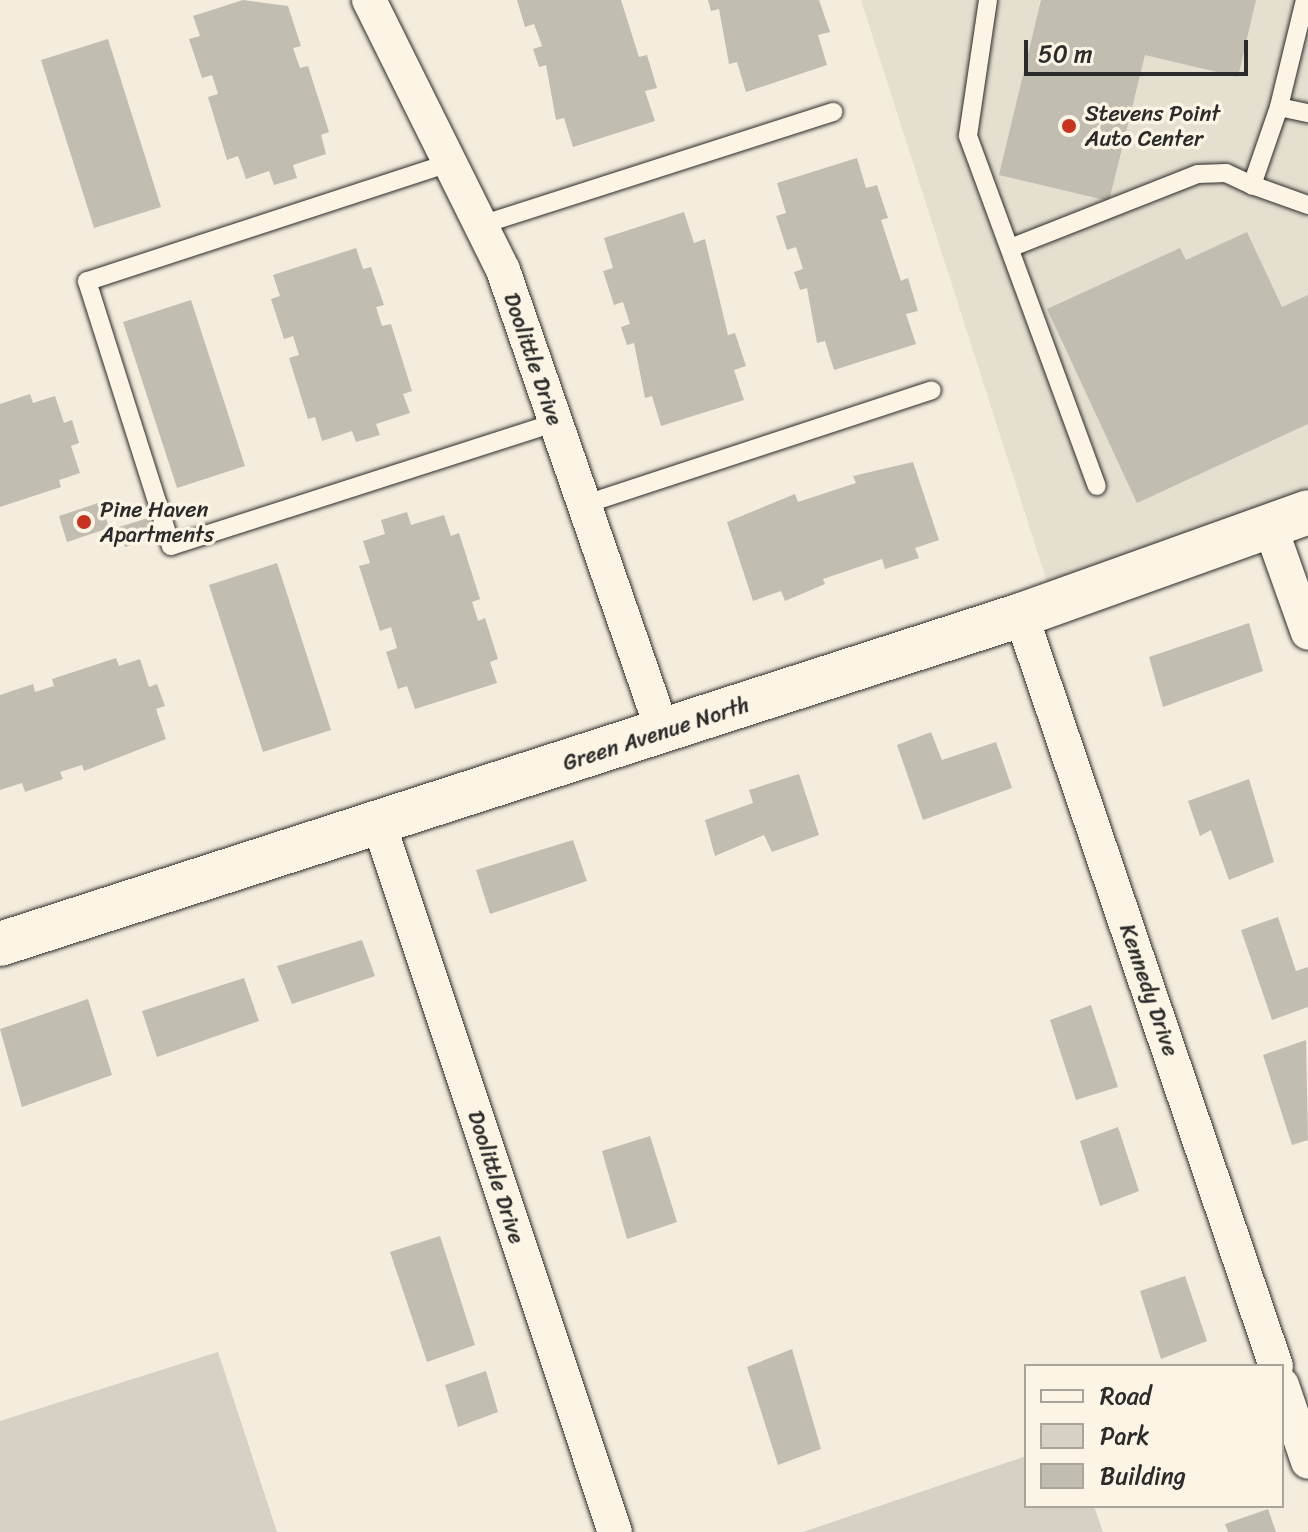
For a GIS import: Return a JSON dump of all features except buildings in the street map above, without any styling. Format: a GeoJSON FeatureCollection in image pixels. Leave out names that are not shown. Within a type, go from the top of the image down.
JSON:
{"type":"FeatureCollection","features":[{"type":"Feature","properties":{"kind":"street","name":"Doolittle Drive"},"geometry":{"type":"LineString","coordinates":[[369,0],[484,224],[663,732]]}},
{"type":"Feature","properties":{"kind":"street","name":"Green Avenue North"},"geometry":{"type":"LineString","coordinates":[[0,944],[1021,615],[1289,520]]}},
{"type":"Feature","properties":{"kind":"street"},"geometry":{"type":"LineString","coordinates":[[1289,520],[1308,633]]}},
{"type":"Feature","properties":{"kind":"street","name":"Kennedy Drive"},"geometry":{"type":"LineString","coordinates":[[1021,615],[1275,1364]]}},
{"type":"Feature","properties":{"kind":"street","name":"Doolittle Drive"},"geometry":{"type":"LineString","coordinates":[[378,821],[615,1532]]}},
{"type":"Feature","properties":{"kind":"street"},"geometry":{"type":"LineString","coordinates":[[1284,1391],[1308,1462]]}},
{"type":"Feature","properties":{"kind":"lane"},"geometry":{"type":"LineString","coordinates":[[988,0],[968,136],[1097,486]]}},
{"type":"Feature","properties":{"kind":"lane"},"geometry":{"type":"LineString","coordinates":[[1252,185],[1279,107],[1305,0]]}},
{"type":"Feature","properties":{"kind":"lane"},"geometry":{"type":"LineString","coordinates":[[1279,107],[1308,113]]}},
{"type":"Feature","properties":{"kind":"lane"},"geometry":{"type":"LineString","coordinates":[[484,224],[833,112]]}},
{"type":"Feature","properties":{"kind":"lane"},"geometry":{"type":"LineString","coordinates":[[452,162],[87,281],[171,546],[555,423]]}},
{"type":"Feature","properties":{"kind":"lane"},"geometry":{"type":"LineString","coordinates":[[1010,248],[1198,174],[1226,173],[1308,205]]}},
{"type":"Feature","properties":{"kind":"lane"},"geometry":{"type":"LineString","coordinates":[[583,505],[932,390]]}},
{"type":"Feature","properties":{"kind":"shaded area"},"geometry":{"type":"Polygon","coordinates":[[[861,0],[1308,0],[1308,512],[1054,604],[861,0]]]}},
{"type":"Feature","properties":{"kind":"green space"},"geometry":{"type":"Polygon","coordinates":[[[218,1352],[277,1532],[0,1532],[0,1421],[218,1352]]]}},
{"type":"Feature","properties":{"kind":"green space"},"geometry":{"type":"Polygon","coordinates":[[[1024,1457],[1024,1508],[1095,1508],[1103,1532],[803,1532],[1024,1457]]]}},
{"type":"Feature","properties":{"kind":"place","name":"Stevens Point Auto Center"},"geometry":{"type":"Point","coordinates":[1069,126]}},
{"type":"Feature","properties":{"kind":"place","name":"Pine Haven Apartments"},"geometry":{"type":"Point","coordinates":[84,522]}}]}
